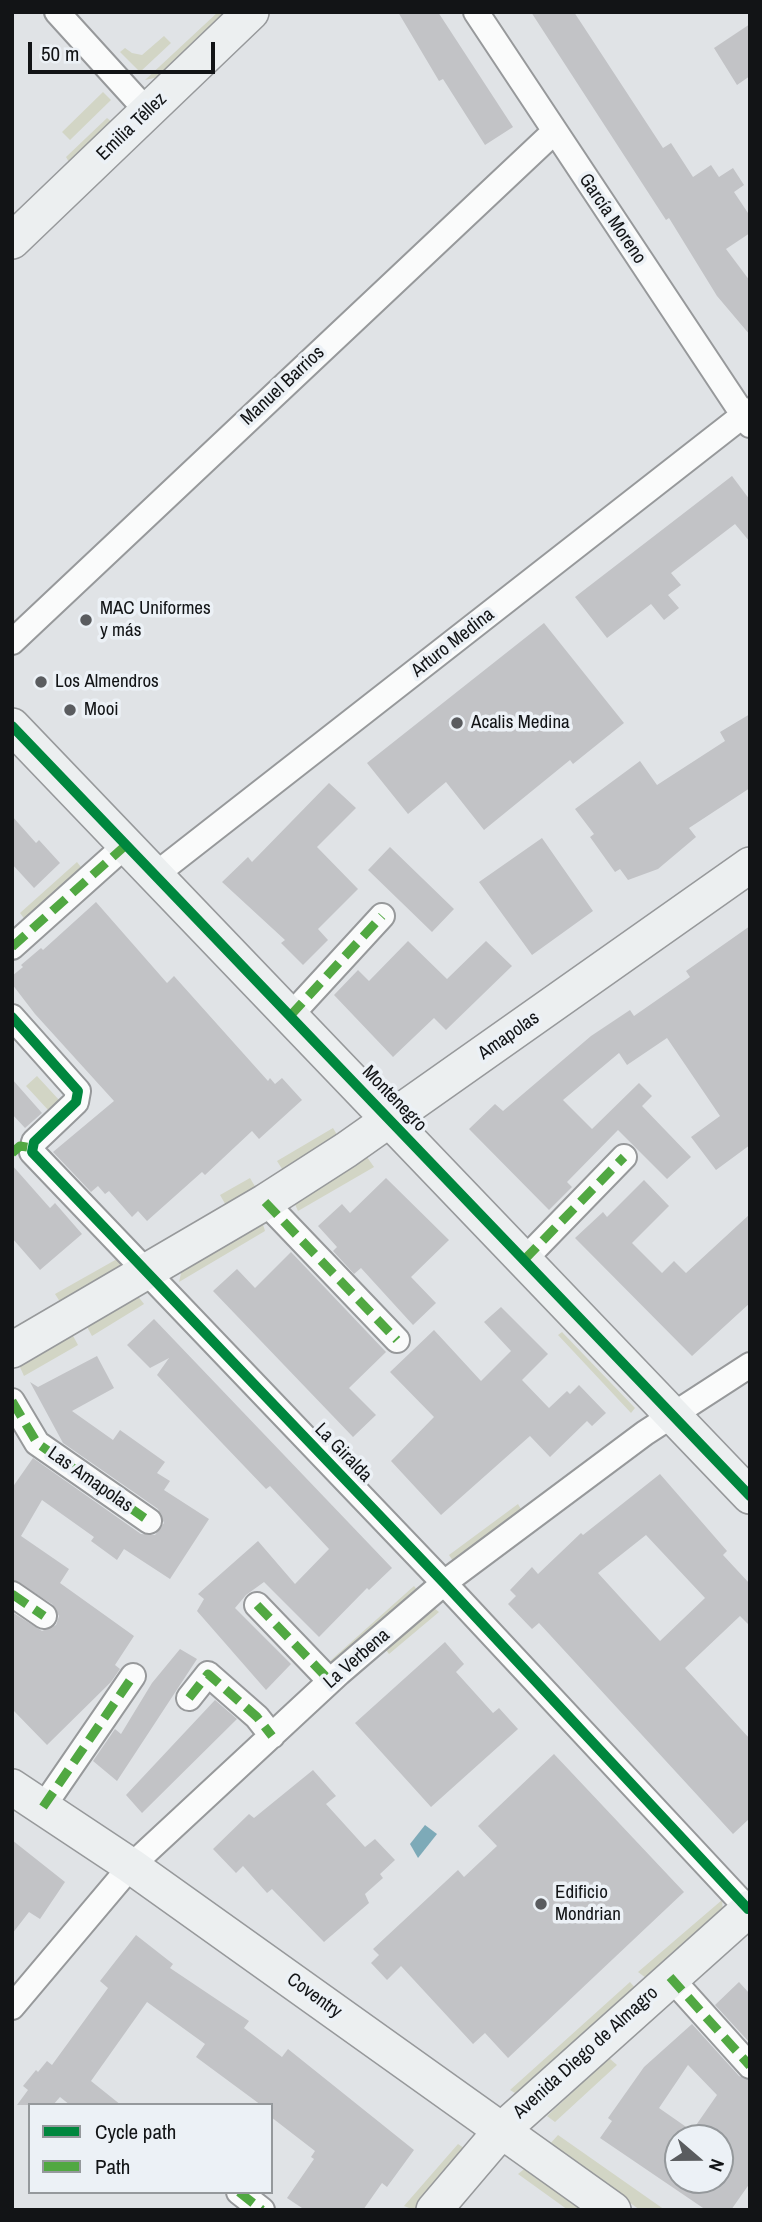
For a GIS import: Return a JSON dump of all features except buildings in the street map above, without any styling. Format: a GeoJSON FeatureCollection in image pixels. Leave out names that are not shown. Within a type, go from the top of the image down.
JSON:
{"type":"FeatureCollection","features":[{"type":"Feature","properties":{"kind":"street"},"geometry":{"type":"LineString","coordinates":[[57,12],[148,111]]}},
{"type":"Feature","properties":{"kind":"street","name":"Emilia Téllez"},"geometry":{"type":"LineString","coordinates":[[12,241],[251,12]]}},
{"type":"Feature","properties":{"kind":"street","name":"García Moreno"},"geometry":{"type":"LineString","coordinates":[[476,12],[554,132],[748,417]]}},
{"type":"Feature","properties":{"kind":"street","name":"Manuel Barrios"},"geometry":{"type":"LineString","coordinates":[[12,642],[554,132]]}},
{"type":"Feature","properties":{"kind":"street","name":"Arturo Medina"},"geometry":{"type":"LineString","coordinates":[[156,875],[748,417]]}},
{"type":"Feature","properties":{"kind":"street","name":"Montenegro"},"geometry":{"type":"LineString","coordinates":[[12,726],[750,1496]]}},
{"type":"Feature","properties":{"kind":"street"},"geometry":{"type":"LineString","coordinates":[[12,947],[126,845]]}},
{"type":"Feature","properties":{"kind":"street","name":"Amapolas"},"geometry":{"type":"LineString","coordinates":[[12,1350],[265,1202],[390,1121],[750,865]]}},
{"type":"Feature","properties":{"kind":"street"},"geometry":{"type":"LineString","coordinates":[[290,1016],[382,916]]}},
{"type":"Feature","properties":{"kind":"street","name":"La Giralda"},"geometry":{"type":"LineString","coordinates":[[12,1017],[78,1091],[76,1102],[23,1150]]}},
{"type":"Feature","properties":{"kind":"street","name":"La Giralda"},"geometry":{"type":"LineString","coordinates":[[23,1150],[32,1152],[444,1583],[749,1909]]}},
{"type":"Feature","properties":{"kind":"street"},"geometry":{"type":"LineString","coordinates":[[524,1260],[624,1157]]}},
{"type":"Feature","properties":{"kind":"street"},"geometry":{"type":"LineString","coordinates":[[265,1202],[397,1340]]}},
{"type":"Feature","properties":{"kind":"street","name":"La Verbena"},"geometry":{"type":"LineString","coordinates":[[12,2007],[131,1866],[330,1681],[444,1583],[672,1415],[750,1365]]}},
{"type":"Feature","properties":{"kind":"street","name":"Las Amapolas"},"geometry":{"type":"LineString","coordinates":[[12,1401],[37,1443],[149,1521]]}},
{"type":"Feature","properties":{"kind":"street"},"geometry":{"type":"LineString","coordinates":[[12,1594],[44,1616]]}},
{"type":"Feature","properties":{"kind":"street"},"geometry":{"type":"LineString","coordinates":[[257,1605],[330,1681]]}},
{"type":"Feature","properties":{"kind":"street"},"geometry":{"type":"LineString","coordinates":[[189,1698],[208,1674],[257,1717],[272,1736]]}},
{"type":"Feature","properties":{"kind":"street"},"geometry":{"type":"LineString","coordinates":[[43,1807],[132,1676]]}},
{"type":"Feature","properties":{"kind":"street","name":"Coventry"},"geometry":{"type":"LineString","coordinates":[[12,1787],[131,1866],[613,2210]]}},
{"type":"Feature","properties":{"kind":"street","name":"Avenida Diego de Almagro"},"geometry":{"type":"LineString","coordinates":[[434,2210],[502,2130],[670,1976],[749,1909]]}},
{"type":"Feature","properties":{"kind":"street"},"geometry":{"type":"LineString","coordinates":[[670,1976],[750,2066]]}},
{"type":"Feature","properties":{"kind":"street"},"geometry":{"type":"LineString","coordinates":[[242,2194],[262,2210]]}},
{"type":"Feature","properties":{"kind":"green space"},"geometry":{"type":"Polygon","coordinates":[[[218,12],[226,12],[159,77],[145,80],[218,12]]]}},
{"type":"Feature","properties":{"kind":"green space"},"geometry":{"type":"Polygon","coordinates":[[[164,36],[171,43],[140,72],[120,52],[125,48],[142,55],[164,36]]]}},
{"type":"Feature","properties":{"kind":"green space"},"geometry":{"type":"Polygon","coordinates":[[[103,92],[111,100],[70,140],[62,132],[103,92]]]}},
{"type":"Feature","properties":{"kind":"green space"},"geometry":{"type":"Polygon","coordinates":[[[107,118],[112,122],[69,162],[66,157],[107,118]]]}},
{"type":"Feature","properties":{"kind":"green space"},"geometry":{"type":"Polygon","coordinates":[[[77,862],[84,871],[26,921],[20,913],[77,862]]]}},
{"type":"Feature","properties":{"kind":"green space"},"geometry":{"type":"Polygon","coordinates":[[[37,1076],[60,1101],[49,1111],[26,1086],[37,1076]]]}},
{"type":"Feature","properties":{"kind":"green space"},"geometry":{"type":"Polygon","coordinates":[[[333,1128],[339,1138],[284,1172],[277,1161],[333,1128]]]}},
{"type":"Feature","properties":{"kind":"green space"},"geometry":{"type":"Polygon","coordinates":[[[367,1157],[374,1167],[298,1211],[293,1200],[367,1157]]]}},
{"type":"Feature","properties":{"kind":"green space"},"geometry":{"type":"Polygon","coordinates":[[[250,1178],[256,1188],[227,1207],[220,1195],[250,1178]]]}},
{"type":"Feature","properties":{"kind":"green space"},"geometry":{"type":"Polygon","coordinates":[[[261,1218],[265,1231],[179,1282],[183,1265],[261,1218]]]}},
{"type":"Feature","properties":{"kind":"green space"},"geometry":{"type":"Polygon","coordinates":[[[117,1259],[124,1271],[62,1305],[55,1294],[117,1259]]]}},
{"type":"Feature","properties":{"kind":"green space"},"geometry":{"type":"Polygon","coordinates":[[[137,1295],[144,1304],[92,1336],[86,1325],[137,1295]]]}},
{"type":"Feature","properties":{"kind":"green space"},"geometry":{"type":"Polygon","coordinates":[[[562,1332],[635,1408],[631,1413],[558,1335],[562,1332]]]}},
{"type":"Feature","properties":{"kind":"green space"},"geometry":{"type":"Polygon","coordinates":[[[72,1334],[78,1345],[24,1376],[19,1365],[72,1334]]]}},
{"type":"Feature","properties":{"kind":"green space"},"geometry":{"type":"Polygon","coordinates":[[[518,1504],[522,1511],[453,1561],[449,1555],[518,1504]]]}},
{"type":"Feature","properties":{"kind":"green space"},"geometry":{"type":"Polygon","coordinates":[[[414,1586],[418,1591],[334,1665],[330,1661],[414,1586]]]}},
{"type":"Feature","properties":{"kind":"green space"},"geometry":{"type":"Polygon","coordinates":[[[434,1608],[439,1612],[389,1654],[386,1650],[434,1608]]]}},
{"type":"Feature","properties":{"kind":"green space"},"geometry":{"type":"Polygon","coordinates":[[[722,1900],[723,1912],[646,1978],[638,1972],[722,1900]]]}},
{"type":"Feature","properties":{"kind":"green space"},"geometry":{"type":"Polygon","coordinates":[[[630,1982],[637,1990],[520,2096],[510,2090],[630,1982]]]}},
{"type":"Feature","properties":{"kind":"green space"},"geometry":{"type":"Polygon","coordinates":[[[609,2058],[617,2065],[555,2122],[547,2116],[609,2058]]]}},
{"type":"Feature","properties":{"kind":"green space"},"geometry":{"type":"Polygon","coordinates":[[[558,2135],[665,2210],[640,2210],[549,2145],[558,2135]]]}},
{"type":"Feature","properties":{"kind":"green space"},"geometry":{"type":"Polygon","coordinates":[[[458,2144],[467,2150],[414,2210],[404,2206],[458,2144]]]}},
{"type":"Feature","properties":{"kind":"green space"},"geometry":{"type":"Polygon","coordinates":[[[528,2166],[589,2210],[568,2210],[518,2174],[528,2166]]]}},
{"type":"Feature","properties":{"kind":"water"},"geometry":{"type":"Polygon","coordinates":[[[425,1825],[437,1834],[418,1858],[410,1844],[425,1825]]]}},
{"type":"Feature","properties":{"kind":"marked path"},"geometry":{"type":"LineString","coordinates":[[12,947],[126,845]]}},
{"type":"Feature","properties":{"kind":"marked path"},"geometry":{"type":"LineString","coordinates":[[290,1016],[382,916]]}},
{"type":"Feature","properties":{"kind":"marked path"},"geometry":{"type":"LineString","coordinates":[[12,1153],[20,1146],[33,1148]]}},
{"type":"Feature","properties":{"kind":"marked path"},"geometry":{"type":"LineString","coordinates":[[524,1260],[624,1157]]}},
{"type":"Feature","properties":{"kind":"marked path"},"geometry":{"type":"LineString","coordinates":[[265,1202],[397,1340]]}},
{"type":"Feature","properties":{"kind":"marked path"},"geometry":{"type":"LineString","coordinates":[[12,1401],[37,1443],[149,1521]]}},
{"type":"Feature","properties":{"kind":"marked path"},"geometry":{"type":"LineString","coordinates":[[12,1594],[44,1616]]}},
{"type":"Feature","properties":{"kind":"marked path"},"geometry":{"type":"LineString","coordinates":[[257,1605],[330,1681]]}},
{"type":"Feature","properties":{"kind":"marked path"},"geometry":{"type":"LineString","coordinates":[[189,1698],[208,1674],[257,1717],[272,1736]]}},
{"type":"Feature","properties":{"kind":"marked path"},"geometry":{"type":"LineString","coordinates":[[43,1807],[133,1676]]}},
{"type":"Feature","properties":{"kind":"marked path"},"geometry":{"type":"LineString","coordinates":[[670,1977],[750,2066]]}},
{"type":"Feature","properties":{"kind":"marked path"},"geometry":{"type":"LineString","coordinates":[[242,2194],[262,2210]]}},
{"type":"Feature","properties":{"kind":"cycle path"},"geometry":{"type":"LineString","coordinates":[[12,726],[750,1496]]}},
{"type":"Feature","properties":{"kind":"cycle path"},"geometry":{"type":"LineString","coordinates":[[12,1017],[78,1091],[76,1102],[34,1142],[32,1152],[444,1583],[748,1909]]}},
{"type":"Feature","properties":{"kind":"place","name":"MAC Uniformes y más"},"geometry":{"type":"Point","coordinates":[86,620]}},
{"type":"Feature","properties":{"kind":"place","name":"Los Almendros"},"geometry":{"type":"Point","coordinates":[41,682]}},
{"type":"Feature","properties":{"kind":"place","name":"Mooi"},"geometry":{"type":"Point","coordinates":[70,710]}},
{"type":"Feature","properties":{"kind":"place","name":"Acalis Medina"},"geometry":{"type":"Point","coordinates":[457,723]}},
{"type":"Feature","properties":{"kind":"place","name":"Edificio Mondrian"},"geometry":{"type":"Point","coordinates":[541,1904]}}]}
